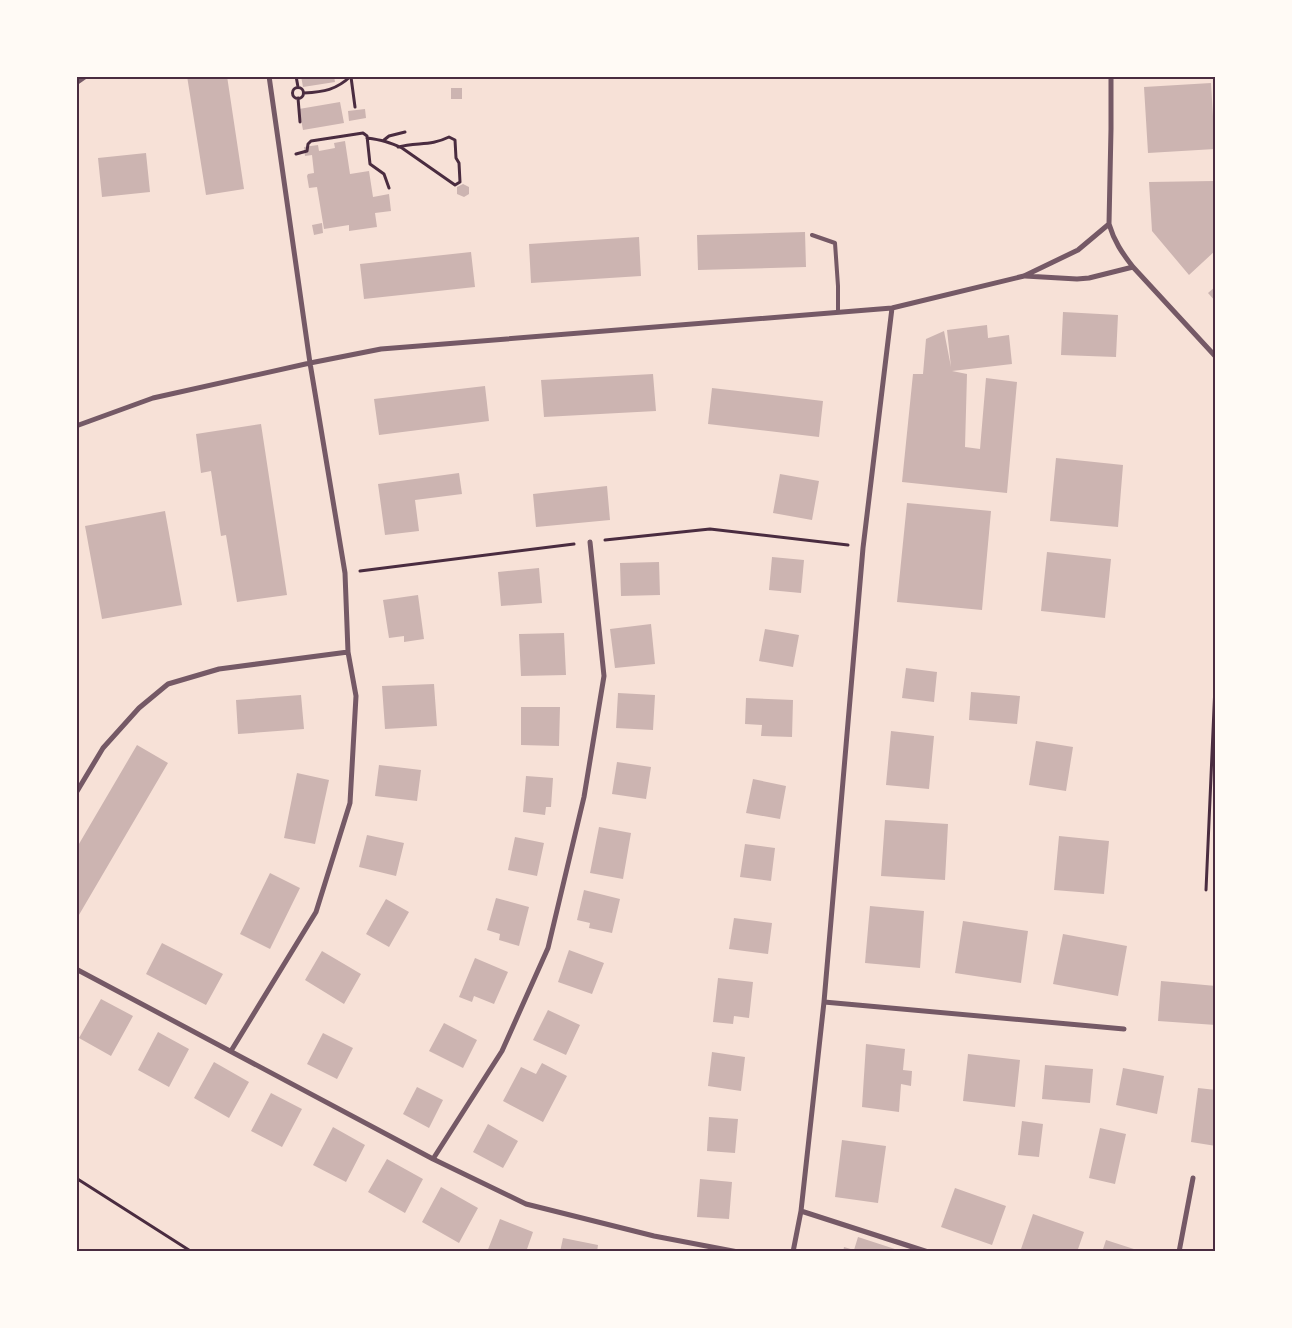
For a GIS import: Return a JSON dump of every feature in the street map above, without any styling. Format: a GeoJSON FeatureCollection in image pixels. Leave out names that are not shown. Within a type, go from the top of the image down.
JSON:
{"type":"FeatureCollection","features":[{"type":"Feature","properties":{"kind":"street"},"geometry":{"type":"LineString","coordinates":[[76,82],[86,76]]}},
{"type":"Feature","properties":{"kind":"street"},"geometry":{"type":"LineString","coordinates":[[231,1051],[316,912],[350,803],[356,696],[348,652],[345,573],[310,363],[269,76]]}},
{"type":"Feature","properties":{"kind":"street"},"geometry":{"type":"LineString","coordinates":[[1110,76],[1109,224],[1113,237],[1133,267],[1216,357]]}},
{"type":"Feature","properties":{"kind":"street"},"geometry":{"type":"LineString","coordinates":[[76,426],[154,398],[381,349],[892,308],[1024,276],[1078,250],[1109,224]]}},
{"type":"Feature","properties":{"kind":"street"},"geometry":{"type":"LineString","coordinates":[[1024,276],[1077,279],[1089,278],[1133,267]]}},
{"type":"Feature","properties":{"kind":"street"},"geometry":{"type":"LineString","coordinates":[[793,1252],[801,1211],[824,1002],[863,548],[892,308]]}},
{"type":"Feature","properties":{"kind":"street"},"geometry":{"type":"LineString","coordinates":[[433,1159],[502,1052],[548,948],[584,797],[604,676],[590,542]]}},
{"type":"Feature","properties":{"kind":"street"},"geometry":{"type":"LineString","coordinates":[[76,794],[103,748],[139,708],[168,684],[219,669],[348,652]]}},
{"type":"Feature","properties":{"kind":"street"},"geometry":{"type":"LineString","coordinates":[[76,969],[433,1159],[526,1204],[654,1236],[738,1252]]}},
{"type":"Feature","properties":{"kind":"street"},"geometry":{"type":"LineString","coordinates":[[824,1002],[1124,1029]]}},
{"type":"Feature","properties":{"kind":"street"},"geometry":{"type":"LineString","coordinates":[[1179,1252],[1193,1178]]}},
{"type":"Feature","properties":{"kind":"street"},"geometry":{"type":"LineString","coordinates":[[801,1211],[928,1252]]}},
{"type":"Feature","properties":{"kind":"lane"},"geometry":{"type":"LineString","coordinates":[[812,234],[835,243],[838,312]]}},
{"type":"Feature","properties":{"kind":"path"},"geometry":{"type":"LineString","coordinates":[[296,76],[298,87]]}},
{"type":"Feature","properties":{"kind":"path"},"geometry":{"type":"LineString","coordinates":[[298,98],[303,96],[304,93],[323,92],[334,88],[350,76],[355,107]]}},
{"type":"Feature","properties":{"kind":"path"},"geometry":{"type":"LineString","coordinates":[[298,87],[303,89],[304,93]]}},
{"type":"Feature","properties":{"kind":"path"},"geometry":{"type":"LineString","coordinates":[[298,87],[293,92],[294,96],[298,98],[300,122]]}},
{"type":"Feature","properties":{"kind":"path"},"geometry":{"type":"LineString","coordinates":[[384,140],[389,136],[405,132]]}},
{"type":"Feature","properties":{"kind":"path"},"geometry":{"type":"LineString","coordinates":[[281,157],[307,151],[308,144],[311,141],[363,133],[367,138],[370,164],[384,174],[389,188]]}},
{"type":"Feature","properties":{"kind":"path"},"geometry":{"type":"LineString","coordinates":[[367,138],[384,140],[423,162],[455,185],[460,182],[455,140],[449,137],[428,144],[416,143],[398,147]]}},
{"type":"Feature","properties":{"kind":"path"},"geometry":{"type":"LineString","coordinates":[[1206,890],[1216,663]]}},
{"type":"Feature","properties":{"kind":"path"},"geometry":{"type":"LineString","coordinates":[[76,1178],[192,1252]]}},
{"type":"Feature","properties":{"kind":"building"},"geometry":{"type":"Polygon","coordinates":[[[187,76],[227,76],[244,189],[206,195],[187,76]]]}},
{"type":"Feature","properties":{"kind":"building"},"geometry":{"type":"Polygon","coordinates":[[[301,76],[334,76],[335,82],[303,87],[301,76]]]}},
{"type":"Feature","properties":{"kind":"building"},"geometry":{"type":"Polygon","coordinates":[[[1211,83],[1215,149],[1148,153],[1144,87],[1211,83]]]}},
{"type":"Feature","properties":{"kind":"building"},"geometry":{"type":"Polygon","coordinates":[[[451,88],[462,88],[462,99],[451,99],[451,88]]]}},
{"type":"Feature","properties":{"kind":"building"},"geometry":{"type":"Polygon","coordinates":[[[340,102],[344,123],[303,130],[299,109],[340,102]]]}},
{"type":"Feature","properties":{"kind":"building"},"geometry":{"type":"Polygon","coordinates":[[[365,109],[366,118],[349,121],[348,111],[365,109]]]}},
{"type":"Feature","properties":{"kind":"building"},"geometry":{"type":"Polygon","coordinates":[[[345,141],[350,174],[369,171],[373,197],[389,194],[391,211],[375,213],[377,227],[349,231],[349,225],[324,229],[317,187],[309,188],[307,176],[314,173],[312,155],[305,156],[304,147],[318,145],[319,151],[335,148],[334,143],[345,141]]]}},
{"type":"Feature","properties":{"kind":"building"},"geometry":{"type":"Polygon","coordinates":[[[146,153],[150,192],[102,197],[98,158],[146,153]]]}},
{"type":"Feature","properties":{"kind":"building"},"geometry":{"type":"Polygon","coordinates":[[[1214,181],[1216,185],[1216,250],[1189,275],[1152,231],[1149,182],[1214,181]]]}},
{"type":"Feature","properties":{"kind":"building"},"geometry":{"type":"Polygon","coordinates":[[[463,184],[469,187],[469,194],[464,197],[457,194],[457,187],[463,184]]]}},
{"type":"Feature","properties":{"kind":"building"},"geometry":{"type":"Polygon","coordinates":[[[322,223],[323,233],[314,235],[312,225],[322,223]]]}},
{"type":"Feature","properties":{"kind":"building"},"geometry":{"type":"Polygon","coordinates":[[[805,232],[806,267],[698,270],[697,235],[805,232]]]}},
{"type":"Feature","properties":{"kind":"building"},"geometry":{"type":"Polygon","coordinates":[[[639,237],[641,276],[531,283],[529,244],[639,237]]]}},
{"type":"Feature","properties":{"kind":"building"},"geometry":{"type":"Polygon","coordinates":[[[471,252],[475,287],[364,299],[360,264],[471,252]]]}},
{"type":"Feature","properties":{"kind":"building"},"geometry":{"type":"Polygon","coordinates":[[[1216,286],[1216,302],[1208,293],[1216,286]]]}},
{"type":"Feature","properties":{"kind":"building"},"geometry":{"type":"Polygon","coordinates":[[[1063,312],[1118,315],[1116,357],[1061,355],[1063,312]]]}},
{"type":"Feature","properties":{"kind":"building"},"geometry":{"type":"Polygon","coordinates":[[[987,325],[988,338],[1009,335],[1012,364],[952,371],[967,374],[965,447],[980,449],[986,378],[1017,382],[1007,493],[902,482],[913,374],[923,374],[926,339],[944,331],[951,367],[947,330],[987,325]]]}},
{"type":"Feature","properties":{"kind":"building"},"geometry":{"type":"Polygon","coordinates":[[[653,374],[656,411],[544,417],[541,380],[653,374]]]}},
{"type":"Feature","properties":{"kind":"building"},"geometry":{"type":"Polygon","coordinates":[[[485,386],[489,421],[379,435],[374,399],[485,386]]]}},
{"type":"Feature","properties":{"kind":"building"},"geometry":{"type":"Polygon","coordinates":[[[712,388],[823,401],[819,437],[708,424],[712,388]]]}},
{"type":"Feature","properties":{"kind":"building"},"geometry":{"type":"Polygon","coordinates":[[[261,424],[287,595],[237,602],[226,535],[221,536],[211,471],[201,473],[196,434],[261,424]]]}},
{"type":"Feature","properties":{"kind":"building"},"geometry":{"type":"Polygon","coordinates":[[[1056,458],[1123,465],[1118,527],[1050,521],[1056,458]]]}},
{"type":"Feature","properties":{"kind":"building"},"geometry":{"type":"Polygon","coordinates":[[[459,473],[462,494],[415,500],[419,531],[385,535],[378,484],[459,473]]]}},
{"type":"Feature","properties":{"kind":"building"},"geometry":{"type":"Polygon","coordinates":[[[780,474],[819,481],[812,520],[773,513],[780,474]]]}},
{"type":"Feature","properties":{"kind":"building"},"geometry":{"type":"Polygon","coordinates":[[[607,486],[610,520],[536,527],[533,494],[607,486]]]}},
{"type":"Feature","properties":{"kind":"building"},"geometry":{"type":"Polygon","coordinates":[[[907,503],[991,511],[982,610],[897,602],[907,503]]]}},
{"type":"Feature","properties":{"kind":"building"},"geometry":{"type":"Polygon","coordinates":[[[165,511],[182,605],[102,619],[85,526],[165,511]]]}},
{"type":"Feature","properties":{"kind":"building"},"geometry":{"type":"Polygon","coordinates":[[[1047,552],[1111,559],[1105,618],[1041,611],[1047,552]]]}},
{"type":"Feature","properties":{"kind":"building"},"geometry":{"type":"Polygon","coordinates":[[[772,557],[804,560],[801,593],[769,590],[772,557]]]}},
{"type":"Feature","properties":{"kind":"building"},"geometry":{"type":"Polygon","coordinates":[[[659,562],[660,595],[621,596],[620,563],[659,562]]]}},
{"type":"Feature","properties":{"kind":"building"},"geometry":{"type":"Polygon","coordinates":[[[539,568],[542,603],[501,606],[498,572],[539,568]]]}},
{"type":"Feature","properties":{"kind":"building"},"geometry":{"type":"Polygon","coordinates":[[[418,595],[424,639],[404,642],[404,636],[389,638],[383,600],[418,595]]]}},
{"type":"Feature","properties":{"kind":"building"},"geometry":{"type":"Polygon","coordinates":[[[651,624],[655,664],[615,668],[610,629],[651,624]]]}},
{"type":"Feature","properties":{"kind":"building"},"geometry":{"type":"Polygon","coordinates":[[[765,629],[799,635],[793,667],[759,661],[765,629]]]}},
{"type":"Feature","properties":{"kind":"building"},"geometry":{"type":"Polygon","coordinates":[[[564,633],[566,675],[521,676],[519,634],[564,633]]]}},
{"type":"Feature","properties":{"kind":"building"},"geometry":{"type":"Polygon","coordinates":[[[906,668],[937,672],[934,702],[902,698],[906,668]]]}},
{"type":"Feature","properties":{"kind":"building"},"geometry":{"type":"Polygon","coordinates":[[[434,684],[437,726],[385,729],[382,686],[434,684]]]}},
{"type":"Feature","properties":{"kind":"building"},"geometry":{"type":"Polygon","coordinates":[[[971,692],[1020,696],[1017,724],[969,720],[971,692]]]}},
{"type":"Feature","properties":{"kind":"building"},"geometry":{"type":"Polygon","coordinates":[[[618,693],[655,695],[653,730],[616,728],[618,693]]]}},
{"type":"Feature","properties":{"kind":"building"},"geometry":{"type":"Polygon","coordinates":[[[301,695],[304,729],[238,734],[236,700],[301,695]]]}},
{"type":"Feature","properties":{"kind":"building"},"geometry":{"type":"Polygon","coordinates":[[[746,698],[793,700],[792,737],[761,736],[762,725],[745,724],[746,698]]]}},
{"type":"Feature","properties":{"kind":"building"},"geometry":{"type":"Polygon","coordinates":[[[521,707],[560,707],[559,746],[521,745],[521,707]]]}},
{"type":"Feature","properties":{"kind":"building"},"geometry":{"type":"Polygon","coordinates":[[[891,731],[934,736],[929,789],[886,785],[891,731]]]}},
{"type":"Feature","properties":{"kind":"building"},"geometry":{"type":"Polygon","coordinates":[[[1036,741],[1073,747],[1066,791],[1029,785],[1036,741]]]}},
{"type":"Feature","properties":{"kind":"building"},"geometry":{"type":"Polygon","coordinates":[[[137,745],[168,763],[76,920],[76,849],[137,745]]]}},
{"type":"Feature","properties":{"kind":"building"},"geometry":{"type":"Polygon","coordinates":[[[617,762],[651,767],[646,799],[612,794],[617,762]]]}},
{"type":"Feature","properties":{"kind":"building"},"geometry":{"type":"Polygon","coordinates":[[[379,765],[421,770],[417,801],[375,796],[379,765]]]}},
{"type":"Feature","properties":{"kind":"building"},"geometry":{"type":"Polygon","coordinates":[[[297,773],[329,780],[315,844],[284,838],[297,773]]]}},
{"type":"Feature","properties":{"kind":"building"},"geometry":{"type":"Polygon","coordinates":[[[526,776],[553,778],[551,807],[546,807],[545,815],[523,812],[526,776]]]}},
{"type":"Feature","properties":{"kind":"building"},"geometry":{"type":"Polygon","coordinates":[[[753,779],[786,786],[780,819],[746,813],[753,779]]]}},
{"type":"Feature","properties":{"kind":"building"},"geometry":{"type":"Polygon","coordinates":[[[885,820],[948,824],[945,880],[881,876],[885,820]]]}},
{"type":"Feature","properties":{"kind":"building"},"geometry":{"type":"Polygon","coordinates":[[[599,827],[631,833],[623,879],[590,873],[599,827]]]}},
{"type":"Feature","properties":{"kind":"building"},"geometry":{"type":"Polygon","coordinates":[[[367,835],[404,843],[396,876],[359,867],[367,835]]]}},
{"type":"Feature","properties":{"kind":"building"},"geometry":{"type":"Polygon","coordinates":[[[1059,836],[1109,841],[1104,894],[1054,890],[1059,836]]]}},
{"type":"Feature","properties":{"kind":"building"},"geometry":{"type":"Polygon","coordinates":[[[515,837],[544,843],[537,876],[508,870],[515,837]]]}},
{"type":"Feature","properties":{"kind":"building"},"geometry":{"type":"Polygon","coordinates":[[[745,844],[775,848],[771,881],[740,877],[745,844]]]}},
{"type":"Feature","properties":{"kind":"building"},"geometry":{"type":"Polygon","coordinates":[[[270,873],[300,888],[270,949],[240,934],[270,873]]]}},
{"type":"Feature","properties":{"kind":"building"},"geometry":{"type":"Polygon","coordinates":[[[584,890],[620,899],[612,933],[589,928],[590,923],[577,920],[584,890]]]}},
{"type":"Feature","properties":{"kind":"building"},"geometry":{"type":"Polygon","coordinates":[[[496,898],[529,907],[519,946],[499,940],[500,934],[487,930],[496,898]]]}},
{"type":"Feature","properties":{"kind":"building"},"geometry":{"type":"Polygon","coordinates":[[[386,899],[409,912],[389,947],[366,934],[386,899]]]}},
{"type":"Feature","properties":{"kind":"building"},"geometry":{"type":"Polygon","coordinates":[[[870,906],[924,911],[920,968],[865,963],[870,906]]]}},
{"type":"Feature","properties":{"kind":"building"},"geometry":{"type":"Polygon","coordinates":[[[734,918],[772,923],[768,954],[729,949],[734,918]]]}},
{"type":"Feature","properties":{"kind":"building"},"geometry":{"type":"Polygon","coordinates":[[[963,921],[1028,931],[1021,983],[955,973],[963,921]]]}},
{"type":"Feature","properties":{"kind":"building"},"geometry":{"type":"Polygon","coordinates":[[[1063,934],[1127,946],[1118,996],[1053,984],[1063,934]]]}},
{"type":"Feature","properties":{"kind":"building"},"geometry":{"type":"Polygon","coordinates":[[[162,943],[223,974],[206,1005],[146,974],[162,943]]]}},
{"type":"Feature","properties":{"kind":"building"},"geometry":{"type":"Polygon","coordinates":[[[569,950],[604,963],[592,994],[558,982],[569,950]]]}},
{"type":"Feature","properties":{"kind":"building"},"geometry":{"type":"Polygon","coordinates":[[[322,951],[361,974],[344,1004],[305,980],[322,951]]]}},
{"type":"Feature","properties":{"kind":"building"},"geometry":{"type":"Polygon","coordinates":[[[475,958],[508,972],[494,1004],[474,996],[472,1002],[459,997],[475,958]]]}},
{"type":"Feature","properties":{"kind":"building"},"geometry":{"type":"Polygon","coordinates":[[[718,978],[753,982],[749,1018],[734,1016],[733,1024],[713,1022],[718,978]]]}},
{"type":"Feature","properties":{"kind":"building"},"geometry":{"type":"Polygon","coordinates":[[[1161,981],[1216,986],[1216,1025],[1158,1021],[1161,981]]]}},
{"type":"Feature","properties":{"kind":"building"},"geometry":{"type":"Polygon","coordinates":[[[101,999],[133,1016],[111,1056],[79,1038],[101,999]]]}},
{"type":"Feature","properties":{"kind":"building"},"geometry":{"type":"Polygon","coordinates":[[[548,1010],[580,1025],[566,1055],[533,1040],[548,1010]]]}},
{"type":"Feature","properties":{"kind":"building"},"geometry":{"type":"Polygon","coordinates":[[[444,1023],[477,1040],[463,1068],[429,1051],[444,1023]]]}},
{"type":"Feature","properties":{"kind":"building"},"geometry":{"type":"Polygon","coordinates":[[[158,1032],[189,1049],[169,1087],[138,1070],[158,1032]]]}},
{"type":"Feature","properties":{"kind":"building"},"geometry":{"type":"Polygon","coordinates":[[[323,1033],[353,1048],[337,1079],[307,1064],[323,1033]]]}},
{"type":"Feature","properties":{"kind":"building"},"geometry":{"type":"Polygon","coordinates":[[[866,1044],[905,1049],[903,1070],[912,1071],[911,1086],[901,1084],[899,1112],[862,1107],[866,1044]]]}},
{"type":"Feature","properties":{"kind":"building"},"geometry":{"type":"Polygon","coordinates":[[[712,1052],[745,1057],[741,1091],[708,1086],[712,1052]]]}},
{"type":"Feature","properties":{"kind":"building"},"geometry":{"type":"Polygon","coordinates":[[[968,1054],[1020,1060],[1015,1107],[963,1101],[968,1054]]]}},
{"type":"Feature","properties":{"kind":"building"},"geometry":{"type":"Polygon","coordinates":[[[214,1062],[249,1082],[229,1118],[194,1098],[214,1062]]]}},
{"type":"Feature","properties":{"kind":"building"},"geometry":{"type":"Polygon","coordinates":[[[542,1063],[567,1076],[543,1122],[503,1101],[521,1067],[536,1074],[542,1063]]]}},
{"type":"Feature","properties":{"kind":"building"},"geometry":{"type":"Polygon","coordinates":[[[1045,1065],[1093,1069],[1090,1103],[1042,1099],[1045,1065]]]}},
{"type":"Feature","properties":{"kind":"building"},"geometry":{"type":"Polygon","coordinates":[[[1123,1068],[1164,1076],[1157,1114],[1116,1105],[1123,1068]]]}},
{"type":"Feature","properties":{"kind":"building"},"geometry":{"type":"Polygon","coordinates":[[[417,1087],[443,1100],[429,1128],[403,1114],[417,1087]]]}},
{"type":"Feature","properties":{"kind":"building"},"geometry":{"type":"Polygon","coordinates":[[[1198,1088],[1216,1090],[1216,1146],[1191,1142],[1198,1088]]]}},
{"type":"Feature","properties":{"kind":"building"},"geometry":{"type":"Polygon","coordinates":[[[271,1093],[302,1109],[282,1147],[251,1131],[271,1093]]]}},
{"type":"Feature","properties":{"kind":"building"},"geometry":{"type":"Polygon","coordinates":[[[709,1117],[738,1119],[735,1153],[707,1151],[709,1117]]]}},
{"type":"Feature","properties":{"kind":"building"},"geometry":{"type":"Polygon","coordinates":[[[1022,1121],[1043,1124],[1039,1157],[1018,1155],[1022,1121]]]}},
{"type":"Feature","properties":{"kind":"building"},"geometry":{"type":"Polygon","coordinates":[[[488,1124],[518,1141],[503,1168],[473,1152],[488,1124]]]}},
{"type":"Feature","properties":{"kind":"building"},"geometry":{"type":"Polygon","coordinates":[[[333,1127],[365,1145],[346,1182],[313,1165],[333,1127]]]}},
{"type":"Feature","properties":{"kind":"building"},"geometry":{"type":"Polygon","coordinates":[[[1100,1128],[1126,1134],[1115,1184],[1089,1178],[1100,1128]]]}},
{"type":"Feature","properties":{"kind":"building"},"geometry":{"type":"Polygon","coordinates":[[[842,1140],[886,1146],[878,1203],[835,1197],[842,1140]]]}},
{"type":"Feature","properties":{"kind":"building"},"geometry":{"type":"Polygon","coordinates":[[[387,1159],[423,1179],[405,1213],[368,1192],[387,1159]]]}},
{"type":"Feature","properties":{"kind":"building"},"geometry":{"type":"Polygon","coordinates":[[[700,1179],[732,1182],[729,1219],[697,1217],[700,1179]]]}},
{"type":"Feature","properties":{"kind":"building"},"geometry":{"type":"Polygon","coordinates":[[[441,1187],[478,1208],[459,1243],[422,1222],[441,1187]]]}},
{"type":"Feature","properties":{"kind":"building"},"geometry":{"type":"Polygon","coordinates":[[[955,1188],[1006,1206],[992,1245],[941,1227],[955,1188]]]}},
{"type":"Feature","properties":{"kind":"building"},"geometry":{"type":"Polygon","coordinates":[[[1033,1214],[1084,1232],[1077,1252],[1020,1252],[1033,1214]]]}},
{"type":"Feature","properties":{"kind":"building"},"geometry":{"type":"Polygon","coordinates":[[[500,1219],[533,1232],[526,1252],[487,1252],[500,1219]]]}},
{"type":"Feature","properties":{"kind":"building"},"geometry":{"type":"Polygon","coordinates":[[[858,1237],[901,1252],[843,1252],[844,1247],[854,1250],[858,1237]]]}},
{"type":"Feature","properties":{"kind":"building"},"geometry":{"type":"Polygon","coordinates":[[[563,1238],[598,1245],[597,1252],[560,1252],[563,1238]]]}},
{"type":"Feature","properties":{"kind":"building"},"geometry":{"type":"Polygon","coordinates":[[[1106,1240],[1140,1251],[1140,1252],[1102,1252],[1106,1240]]]}}]}
